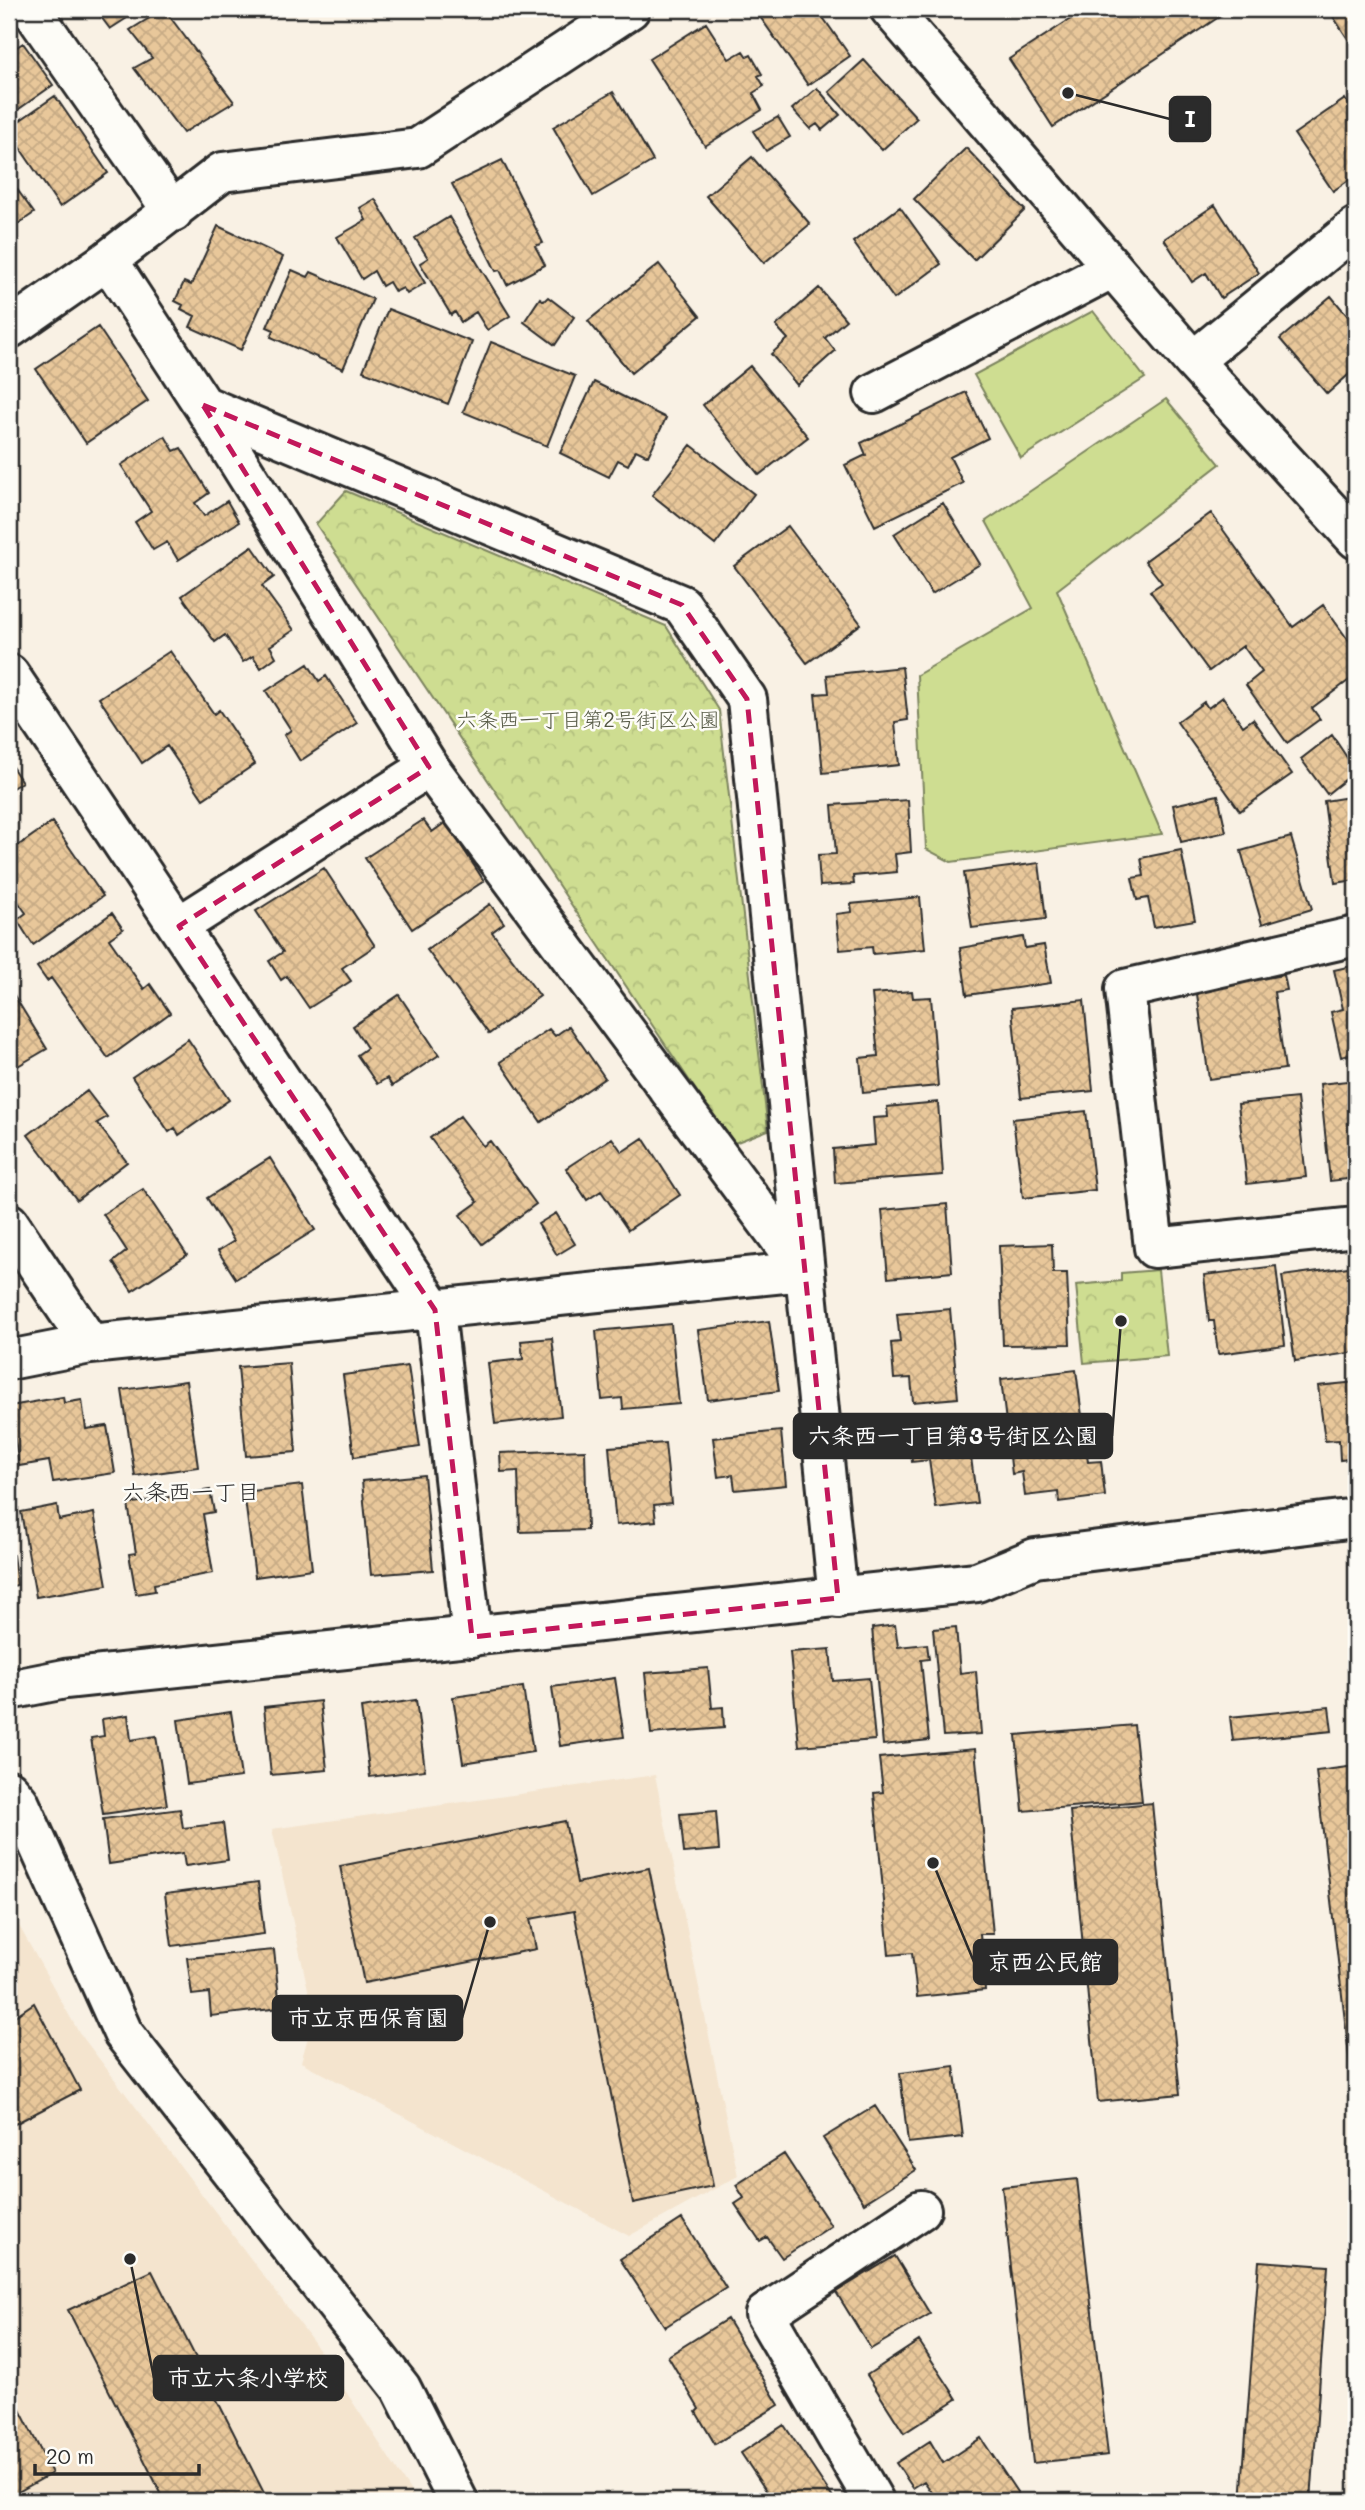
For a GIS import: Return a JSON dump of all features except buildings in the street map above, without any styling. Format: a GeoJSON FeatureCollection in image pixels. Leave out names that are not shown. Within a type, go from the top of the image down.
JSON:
{"type":"FeatureCollection","features":[{"type":"Feature","properties":{"kind":"street"},"geometry":{"type":"LineString","coordinates":[[31,9],[173,212]]}},
{"type":"Feature","properties":{"kind":"street"},"geometry":{"type":"LineString","coordinates":[[9,329],[108,260],[222,172],[418,148],[629,9]]}},
{"type":"Feature","properties":{"kind":"street"},"geometry":{"type":"LineString","coordinates":[[890,9],[1193,361],[1356,539]]}},
{"type":"Feature","properties":{"kind":"street"},"geometry":{"type":"LineString","coordinates":[[1193,361],[1356,227]]}},
{"type":"Feature","properties":{"kind":"street"},"geometry":{"type":"LineString","coordinates":[[108,260],[203,405],[429,767],[804,1271]]}},
{"type":"Feature","properties":{"kind":"street"},"geometry":{"type":"LineString","coordinates":[[874,393],[1113,268]]}},
{"type":"Feature","properties":{"kind":"street"},"geometry":{"type":"LineString","coordinates":[[203,405],[682,605],[747,699],[838,1598]]}},
{"type":"Feature","properties":{"kind":"street"},"geometry":{"type":"LineString","coordinates":[[9,674],[435,1310],[472,1637]]}},
{"type":"Feature","properties":{"kind":"street"},"geometry":{"type":"LineString","coordinates":[[179,926],[429,767]]}},
{"type":"Feature","properties":{"kind":"street"},"geometry":{"type":"LineString","coordinates":[[1356,936],[1125,989],[1154,1248],[1356,1227]]}},
{"type":"Feature","properties":{"kind":"street"},"geometry":{"type":"LineString","coordinates":[[9,1223],[90,1344]]}},
{"type":"Feature","properties":{"kind":"street"},"geometry":{"type":"LineString","coordinates":[[9,1360],[90,1344],[804,1271]]}},
{"type":"Feature","properties":{"kind":"street"},"geometry":{"type":"LineString","coordinates":[[9,1690],[65,1679],[977,1582],[1035,1558],[1356,1518]]}},
{"type":"Feature","properties":{"kind":"street"},"geometry":{"type":"LineString","coordinates":[[9,1790],[19,1802],[123,2033],[401,2388],[458,2501]]}},
{"type":"Feature","properties":{"kind":"street"},"geometry":{"type":"LineString","coordinates":[[874,2501],[765,2314],[920,2210]]}},
{"type":"Feature","properties":{"kind":"highlighted area"},"geometry":{"type":"Polygon","coordinates":[[[203,405],[682,605],[747,699],[838,1598],[472,1637],[435,1310],[179,926],[429,767],[203,405]]]}},
{"type":"Feature","properties":{"kind":"shaded area"},"geometry":{"type":"Polygon","coordinates":[[[655,1775],[738,2176],[629,2236],[301,2062],[314,2016],[272,1829],[655,1775]]]}},
{"type":"Feature","properties":{"kind":"shaded area"},"geometry":{"type":"Polygon","coordinates":[[[9,1908],[78,2031],[313,2341],[417,2501],[9,2501],[9,1908]]]}},
{"type":"Feature","properties":{"kind":"green space"},"geometry":{"type":"Polygon","coordinates":[[[1093,311],[1145,378],[1021,458],[974,375],[1093,311]]]}},
{"type":"Feature","properties":{"kind":"green space"},"geometry":{"type":"Polygon","coordinates":[[[1166,399],[1220,464],[1057,590],[1162,834],[951,862],[926,849],[917,675],[1033,608],[986,521],[1166,399]]]}},
{"type":"Feature","properties":{"kind":"green space","name":"六条西一丁目第2号街区公園"},"geometry":{"type":"Polygon","coordinates":[[[346,491],[666,626],[719,710],[768,1130],[732,1144],[316,524],[346,491]]]}},
{"type":"Feature","properties":{"kind":"green space"},"geometry":{"type":"Polygon","coordinates":[[[1158,1270],[1167,1356],[1084,1363],[1076,1285],[1121,1281],[1121,1273],[1158,1270]]]}},
{"type":"Feature","properties":{"kind":"place","name":"I"},"geometry":{"type":"Point","coordinates":[1068,93]}},
{"type":"Feature","properties":{"kind":"place","name":"六条西一丁目第3号街区公園"},"geometry":{"type":"Point","coordinates":[1121,1321]}},
{"type":"Feature","properties":{"kind":"place","name":"京西公民館"},"geometry":{"type":"Point","coordinates":[933,1863]}},
{"type":"Feature","properties":{"kind":"place","name":"市立京西保育園"},"geometry":{"type":"Point","coordinates":[490,1922]}},
{"type":"Feature","properties":{"kind":"place","name":"市立六条小学校"},"geometry":{"type":"Point","coordinates":[130,2259]}},
{"type":"Feature","properties":{"kind":"district","name":"六条西一丁目"},"geometry":{"type":"Point","coordinates":[191,1492]}}]}
